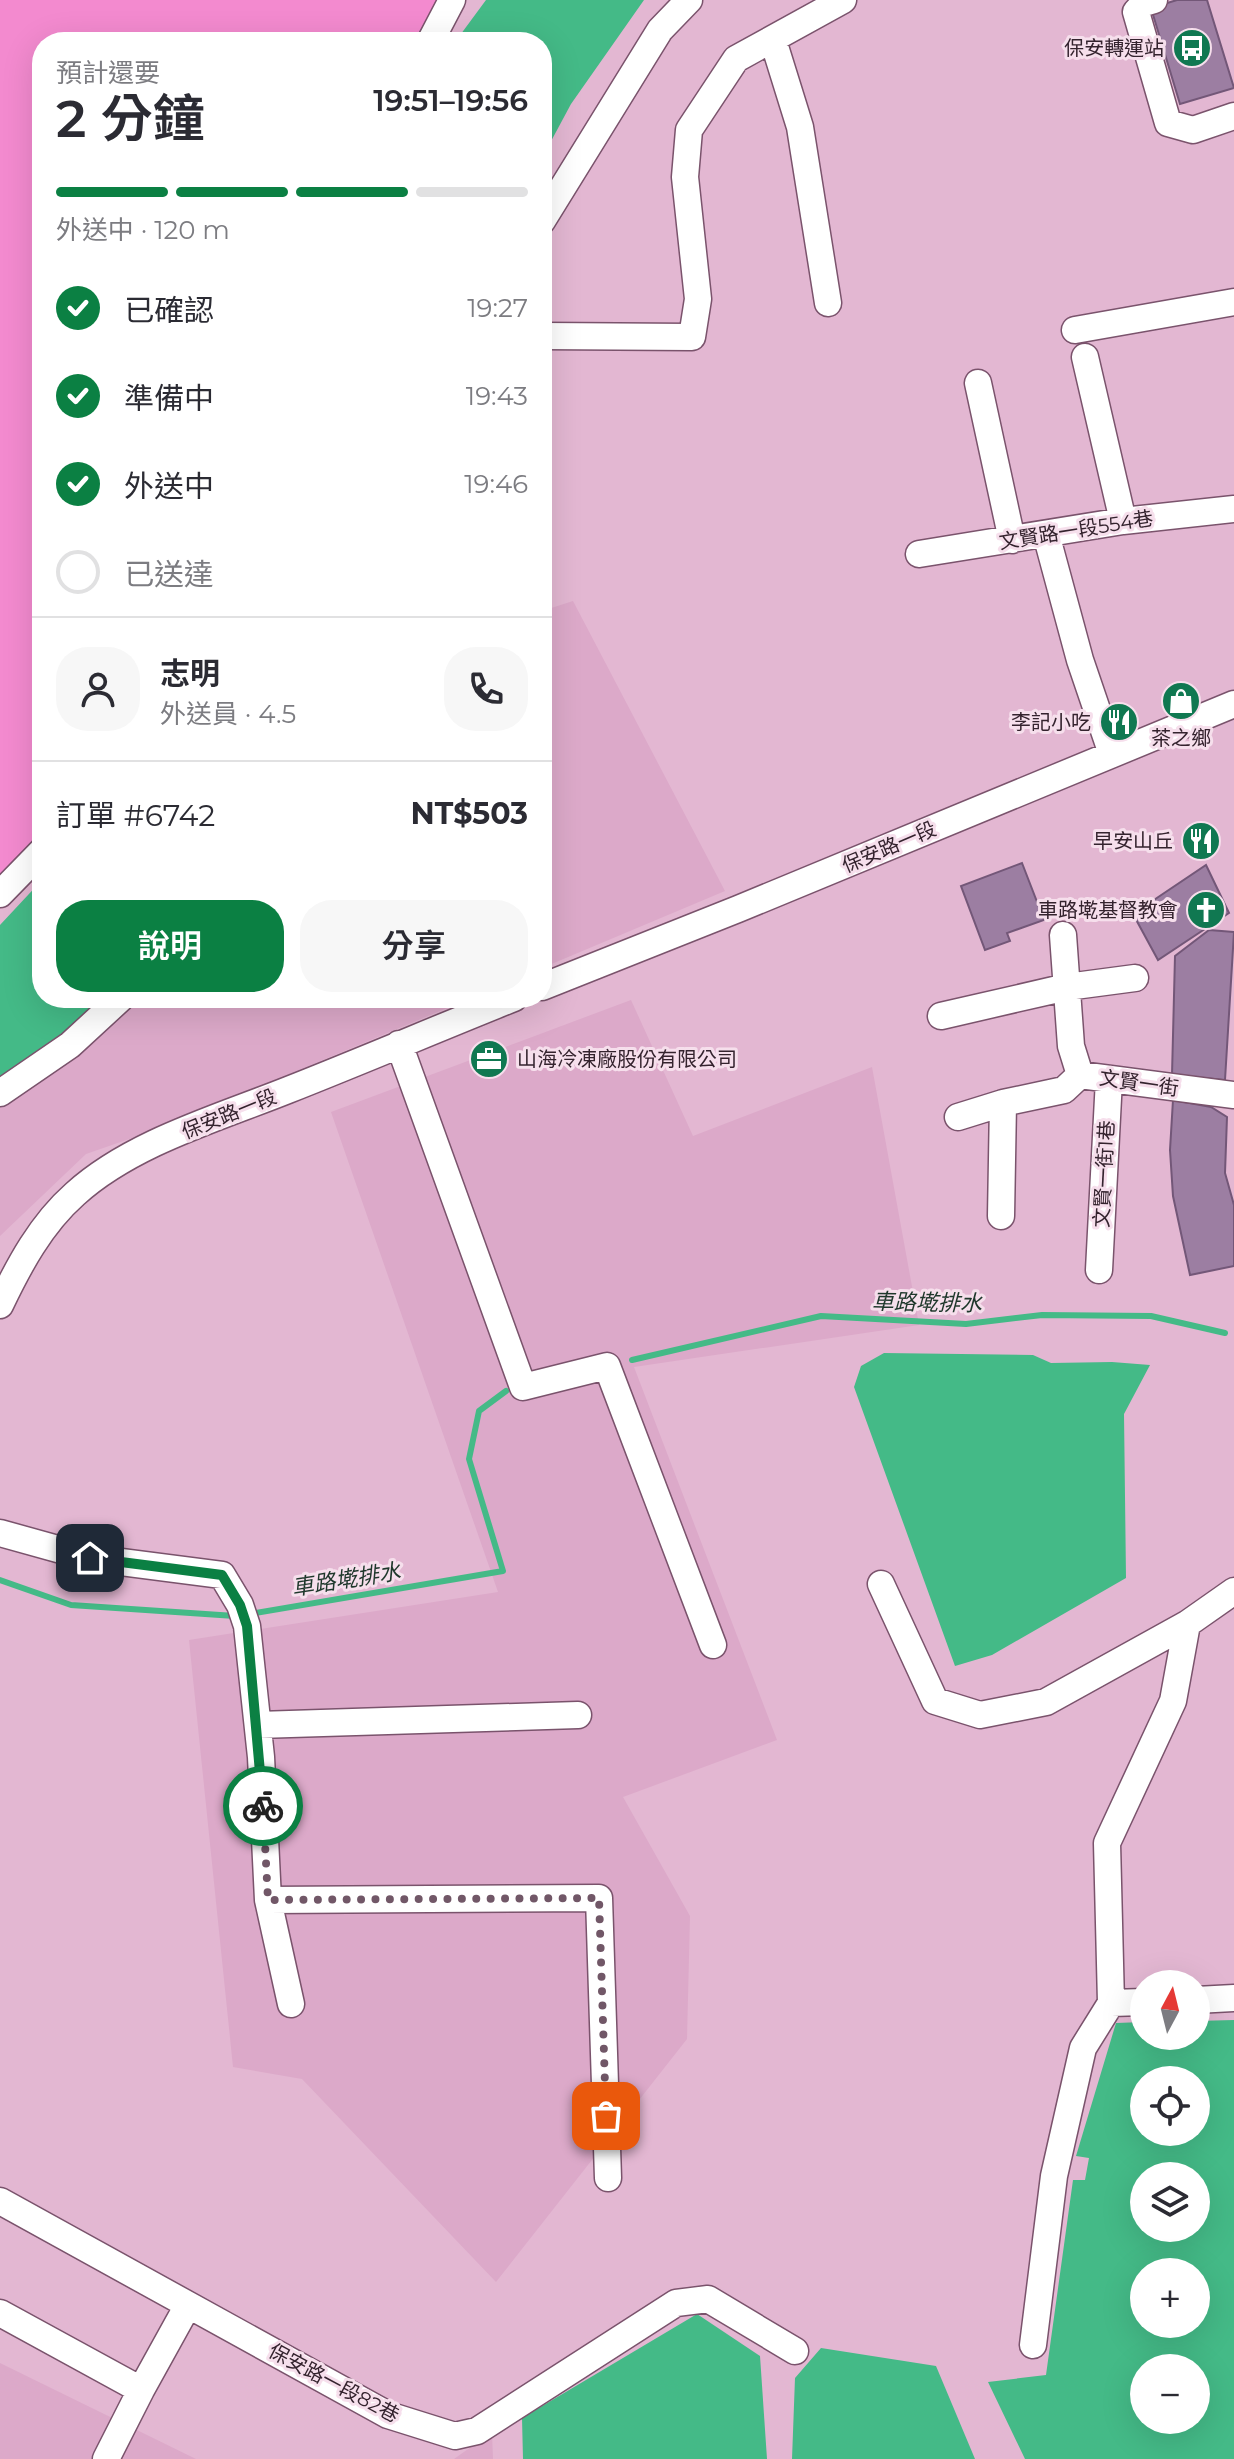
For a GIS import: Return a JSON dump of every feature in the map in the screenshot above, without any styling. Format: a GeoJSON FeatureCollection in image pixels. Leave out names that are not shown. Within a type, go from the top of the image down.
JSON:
{"type":"FeatureCollection","features":[{"type":"Feature","properties":{"kind":"street"},"geometry":{"type":"LineString","coordinates":[[435,32],[452,0]]}},
{"type":"Feature","properties":{"kind":"street"},"geometry":{"type":"LineString","coordinates":[[552,205],[660,30],[689,0]]}},
{"type":"Feature","properties":{"kind":"street"},"geometry":{"type":"LineString","coordinates":[[552,336],[692,337],[698,299],[685,177],[689,130],[736,59],[843,0]]}},
{"type":"Feature","properties":{"kind":"street"},"geometry":{"type":"LineString","coordinates":[[1154,0],[1144,3],[1136,12],[1168,123],[1193,130],[1234,116]]}},
{"type":"Feature","properties":{"kind":"street"},"geometry":{"type":"LineString","coordinates":[[773,40],[800,127],[828,303]]}},
{"type":"Feature","properties":{"kind":"street"},"geometry":{"type":"LineString","coordinates":[[1075,330],[1234,302]]}},
{"type":"Feature","properties":{"kind":"street"},"geometry":{"type":"LineString","coordinates":[[1085,357],[1123,521]]}},
{"type":"Feature","properties":{"kind":"street"},"geometry":{"type":"LineString","coordinates":[[978,383],[1012,540]]}},
{"type":"Feature","properties":{"kind":"street","name":"文賢路一段554巷"},"geometry":{"type":"LineString","coordinates":[[919,554],[1123,521],[1234,509]]}},
{"type":"Feature","properties":{"kind":"street"},"geometry":{"type":"LineString","coordinates":[[1046,534],[1080,660],[1112,754]]}},
{"type":"Feature","properties":{"kind":"street","name":"保安路一段"},"geometry":{"type":"LineString","coordinates":[[552,983],[1234,704]]}},
{"type":"Feature","properties":{"kind":"street"},"geometry":{"type":"LineString","coordinates":[[0,894],[32,861]]}},
{"type":"Feature","properties":{"kind":"street"},"geometry":{"type":"LineString","coordinates":[[1063,935],[1071,1046],[1080,1075]]}},
{"type":"Feature","properties":{"kind":"street"},"geometry":{"type":"LineString","coordinates":[[941,1016],[1067,987],[1135,978]]}},
{"type":"Feature","properties":{"kind":"street"},"geometry":{"type":"LineString","coordinates":[[0,1093],[70,1045],[110,1008]]}},
{"type":"Feature","properties":{"kind":"street","name":"保安路一段"},"geometry":{"type":"LineString","coordinates":[[0,1305],[14,1275],[51,1220],[75,1194],[112,1166],[135,1153],[489,1008]]}},
{"type":"Feature","properties":{"kind":"street"},"geometry":{"type":"LineString","coordinates":[[399,1044],[523,1387],[607,1366],[713,1645]]}},
{"type":"Feature","properties":{"kind":"street","name":"文賢一街"},"geometry":{"type":"LineString","coordinates":[[958,1117],[1003,1103],[1064,1090],[1080,1075],[1234,1095]]}},
{"type":"Feature","properties":{"kind":"street","name":"文賢一街1巷"},"geometry":{"type":"LineString","coordinates":[[1099,1270],[1109,1079]]}},
{"type":"Feature","properties":{"kind":"street"},"geometry":{"type":"LineString","coordinates":[[1001,1216],[1003,1103]]}},
{"type":"Feature","properties":{"kind":"street"},"geometry":{"type":"LineString","coordinates":[[0,1533],[90,1558],[222,1575],[244,1616],[258,1725],[268,1900],[291,2004]]}},
{"type":"Feature","properties":{"kind":"street"},"geometry":{"type":"LineString","coordinates":[[881,1584],[935,1701],[980,1715],[1046,1702],[1187,1624],[1234,1591]]}},
{"type":"Feature","properties":{"kind":"street"},"geometry":{"type":"LineString","coordinates":[[1033,2345],[1054,2176],[1083,2048],[1111,2003],[1107,1843],[1173,1701],[1187,1624]]}},
{"type":"Feature","properties":{"kind":"street"},"geometry":{"type":"LineString","coordinates":[[258,1725],[578,1715]]}},
{"type":"Feature","properties":{"kind":"street"},"geometry":{"type":"LineString","coordinates":[[268,1900],[599,1898],[608,2178]]}},
{"type":"Feature","properties":{"kind":"street"},"geometry":{"type":"LineString","coordinates":[[1210,1999],[1234,1998]]}},
{"type":"Feature","properties":{"kind":"street"},"geometry":{"type":"LineString","coordinates":[[1111,2003],[1130,2002]]}},
{"type":"Feature","properties":{"kind":"street","name":"保安路一段82巷"},"geometry":{"type":"LineString","coordinates":[[0,2201],[388,2415],[455,2436],[477,2431],[676,2303],[708,2299],[795,2351]]}},
{"type":"Feature","properties":{"kind":"street"},"geometry":{"type":"LineString","coordinates":[[106,2459],[188,2305]]}},
{"type":"Feature","properties":{"kind":"street"},"geometry":{"type":"LineString","coordinates":[[0,2313],[141,2390]]}},
{"type":"Feature","properties":{"kind":"shaded area"},"geometry":{"type":"Polygon","coordinates":[[[0,0],[452,0],[435,32],[32,32],[32,861],[0,894],[0,0]]]}},
{"type":"Feature","properties":{"kind":"shaded area"},"geometry":{"type":"Polygon","coordinates":[[[486,0],[644,0],[571,104],[552,139],[552,32],[462,32],[486,0]]]}},
{"type":"Feature","properties":{"kind":"shaded area"},"geometry":{"type":"Polygon","coordinates":[[[573,601],[725,891],[552,964],[552,608],[573,601]]]}},
{"type":"Feature","properties":{"kind":"shaded area"},"geometry":{"type":"Polygon","coordinates":[[[32,891],[32,1008],[93,1008],[61,1037],[0,1079],[0,925],[32,891]]]}},
{"type":"Feature","properties":{"kind":"shaded area"},"geometry":{"type":"Polygon","coordinates":[[[631,1000],[693,1136],[872,1067],[919,1325],[634,1367],[777,1740],[623,1797],[690,1916],[687,2039],[496,2282],[302,2079],[233,2067],[189,1640],[498,1592],[331,1112],[631,1000]]]}},
{"type":"Feature","properties":{"kind":"shaded area"},"geometry":{"type":"Polygon","coordinates":[[[108,1008],[447,1008],[158,1129],[86,1154],[0,1236],[0,1093],[108,1008]]]}},
{"type":"Feature","properties":{"kind":"shaded area"},"geometry":{"type":"Polygon","coordinates":[[[884,1353],[1033,1355],[1051,1363],[1150,1365],[1124,1414],[1126,1578],[992,1655],[955,1666],[854,1387],[861,1366],[884,1353]]]}},
{"type":"Feature","properties":{"kind":"shaded area"},"geometry":{"type":"Polygon","coordinates":[[[1234,2020],[1234,2459],[1025,2459],[988,2382],[1046,2375],[1073,2180],[1085,2180],[1089,2158],[1076,2156],[1116,2023],[1130,2022],[1130,2050],[1210,2050],[1210,2021],[1234,2020]]]}},
{"type":"Feature","properties":{"kind":"shaded area"},"geometry":{"type":"Polygon","coordinates":[[[697,2314],[760,2356],[767,2459],[523,2459],[522,2418],[697,2314]]]}},
{"type":"Feature","properties":{"kind":"shaded area"},"geometry":{"type":"Polygon","coordinates":[[[821,2348],[936,2366],[975,2459],[792,2459],[795,2378],[821,2348]]]}},
{"type":"Feature","properties":{"kind":"shaded area"},"geometry":{"type":"Polygon","coordinates":[[[0,2363],[196,2459],[0,2459],[0,2363]]]}},
{"type":"Feature","properties":{"kind":"shaded area"},"geometry":{"type":"Polygon","coordinates":[[[492,2432],[493,2459],[454,2459],[492,2432]]]}},
{"type":"Feature","properties":{"kind":"building","name":"保安轉運站"},"geometry":{"type":"Polygon","coordinates":[[[1177,0],[1207,0],[1234,88],[1180,104],[1151,8],[1177,0]]]}},
{"type":"Feature","properties":{"kind":"building"},"geometry":{"type":"Polygon","coordinates":[[[1022,863],[1044,920],[1007,933],[1010,941],[985,950],[961,886],[1022,863]]]}},
{"type":"Feature","properties":{"kind":"building"},"geometry":{"type":"Polygon","coordinates":[[[1206,865],[1229,913],[1158,960],[1133,914],[1206,865]]]}},
{"type":"Feature","properties":{"kind":"building"},"geometry":{"type":"Polygon","coordinates":[[[1209,930],[1234,932],[1225,1080],[1172,1075],[1175,956],[1209,930]]]}},
{"type":"Feature","properties":{"kind":"building"},"geometry":{"type":"Polygon","coordinates":[[[1173,1100],[1211,1107],[1227,1117],[1225,1173],[1234,1205],[1234,1266],[1190,1275],[1173,1196],[1170,1150],[1173,1100]]]}},
{"type":"Feature","properties":{"kind":"waterway","name":"車路墘排水"},"geometry":{"type":"LineString","coordinates":[[632,1360],[821,1316],[966,1324],[1042,1315],[1151,1316],[1225,1333]]}},
{"type":"Feature","properties":{"kind":"waterway","name":"車路墘排水"},"geometry":{"type":"LineString","coordinates":[[250,1614],[503,1571],[469,1459],[479,1411],[506,1391]]}},
{"type":"Feature","properties":{"kind":"waterway","name":"車路墘排水"},"geometry":{"type":"LineString","coordinates":[[0,1580],[71,1605],[235,1616]]}},
{"type":"Feature","properties":{"kind":"way so far"},"geometry":{"type":"LineString","coordinates":[[263,1806],[268,1900],[599,1898],[606,2116]]}},
{"type":"Feature","properties":{"kind":"place","name":"保安轉運站"},"geometry":{"type":"Point","coordinates":[1192,48]}},
{"type":"Feature","properties":{"kind":"place","name":"茶之鄉"},"geometry":{"type":"Point","coordinates":[1181,701]}},
{"type":"Feature","properties":{"kind":"place","name":"李記小吃"},"geometry":{"type":"Point","coordinates":[1119,722]}},
{"type":"Feature","properties":{"kind":"place","name":"早安山丘"},"geometry":{"type":"Point","coordinates":[1201,841]}},
{"type":"Feature","properties":{"kind":"place","name":"車路墘基督教會"},"geometry":{"type":"Point","coordinates":[1206,910]}},
{"type":"Feature","properties":{"kind":"place","name":"山海冷凍廠股份有限公司"},"geometry":{"type":"Point","coordinates":[489,1059]}},
{"type":"Feature","properties":{"kind":"route"},"geometry":{"type":"LineString","coordinates":[[90,1558],[222,1575],[240,1605],[247,1626],[263,1806]]}}]}
